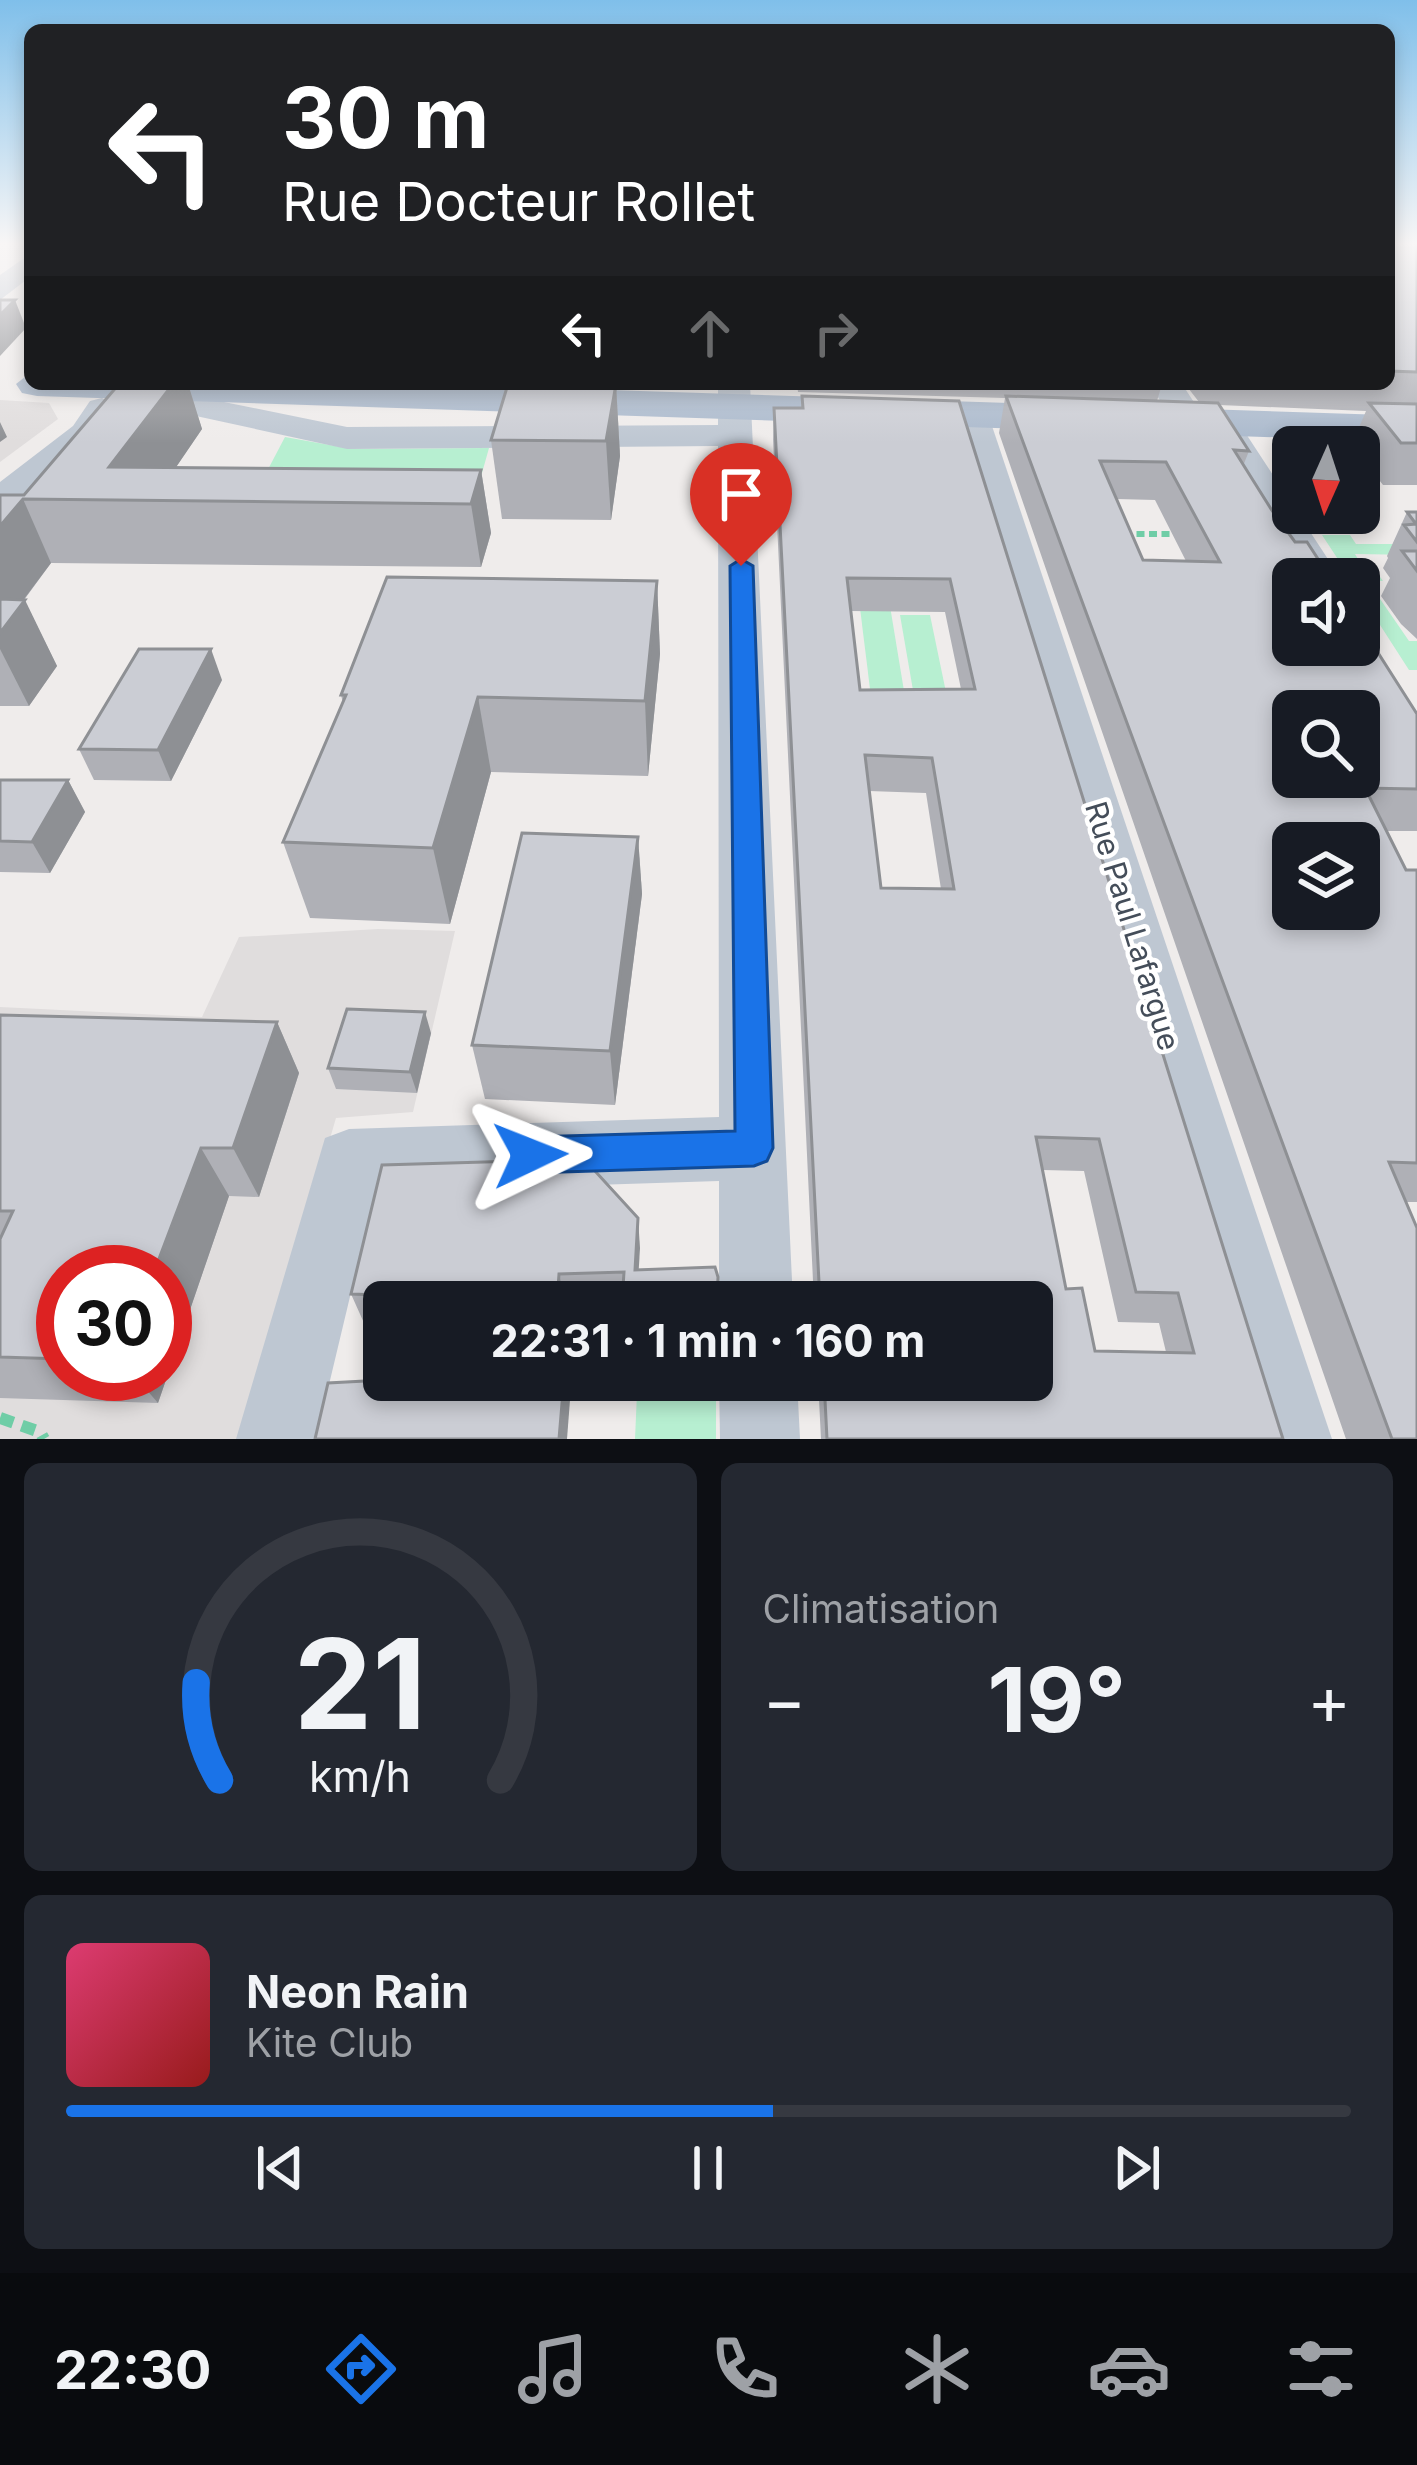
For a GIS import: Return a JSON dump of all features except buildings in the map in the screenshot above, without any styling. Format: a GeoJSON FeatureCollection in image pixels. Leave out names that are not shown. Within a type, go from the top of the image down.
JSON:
{"type":"FeatureCollection","features":[{"type":"Feature","properties":{"kind":"main road"},"geometry":{"type":"LineString","coordinates":[[216,390],[971,414],[1192,408],[1417,428]]}},
{"type":"Feature","properties":{"kind":"street"},"geometry":{"type":"LineString","coordinates":[[0,500],[85,433],[98,418],[107,390]]}},
{"type":"Feature","properties":{"kind":"street"},"geometry":{"type":"LineString","coordinates":[[736,408],[756,1281]]}},
{"type":"Feature","properties":{"kind":"street"},"geometry":{"type":"LineString","coordinates":[[1192,408],[1304,558]]}},
{"type":"Feature","properties":{"kind":"street","name":"Rue Paul Lafargue"},"geometry":{"type":"LineString","coordinates":[[971,414],[1292,1439]]}},
{"type":"Feature","properties":{"kind":"street"},"geometry":{"type":"LineString","coordinates":[[277,1439],[349,1161],[754,1148]]}},
{"type":"Feature","properties":{"kind":"street"},"geometry":{"type":"LineString","coordinates":[[759,1401],[760,1439]]}},
{"type":"Feature","properties":{"kind":"path"},"geometry":{"type":"LineString","coordinates":[[1117,534],[1172,534]]}},
{"type":"Feature","properties":{"kind":"path"},"geometry":{"type":"LineString","coordinates":[[0,1418],[40,1432],[44,1439]]}},
{"type":"Feature","properties":{"kind":"shaded area"},"geometry":{"type":"Polygon","coordinates":[[[0,400],[49,403],[58,419],[0,462],[0,400]]]}},
{"type":"Feature","properties":{"kind":"shaded area"},"geometry":{"type":"Polygon","coordinates":[[[378,929],[455,931],[413,1112],[336,1118],[242,1439],[0,1439],[0,1007],[202,1017],[239,937],[378,929]]]}},
{"type":"Feature","properties":{"kind":"green space"},"geometry":{"type":"Polygon","coordinates":[[[285,437],[352,449],[489,448],[470,516],[244,515],[285,437]]]}},
{"type":"Feature","properties":{"kind":"green space"},"geometry":{"type":"Polygon","coordinates":[[[1322,535],[1350,535],[1356,544],[1417,544],[1417,555],[1337,558],[1322,535]]]}},
{"type":"Feature","properties":{"kind":"green space"},"geometry":{"type":"Polygon","coordinates":[[[1380,599],[1409,641],[1417,641],[1417,670],[1409,670],[1380,625],[1380,599]]]}},
{"type":"Feature","properties":{"kind":"green space"},"geometry":{"type":"Polygon","coordinates":[[[859,600],[889,600],[905,697],[871,697],[859,600]]]}},
{"type":"Feature","properties":{"kind":"green space"},"geometry":{"type":"Polygon","coordinates":[[[900,615],[930,615],[953,726],[919,725],[900,615]]]}},
{"type":"Feature","properties":{"kind":"green space"},"geometry":{"type":"Polygon","coordinates":[[[637,1401],[716,1401],[716,1439],[635,1439],[637,1401]]]}},
{"type":"Feature","properties":{"kind":"route"},"geometry":{"type":"LineString","coordinates":[[530,1155],[754,1148],[741,566]]}}]}
